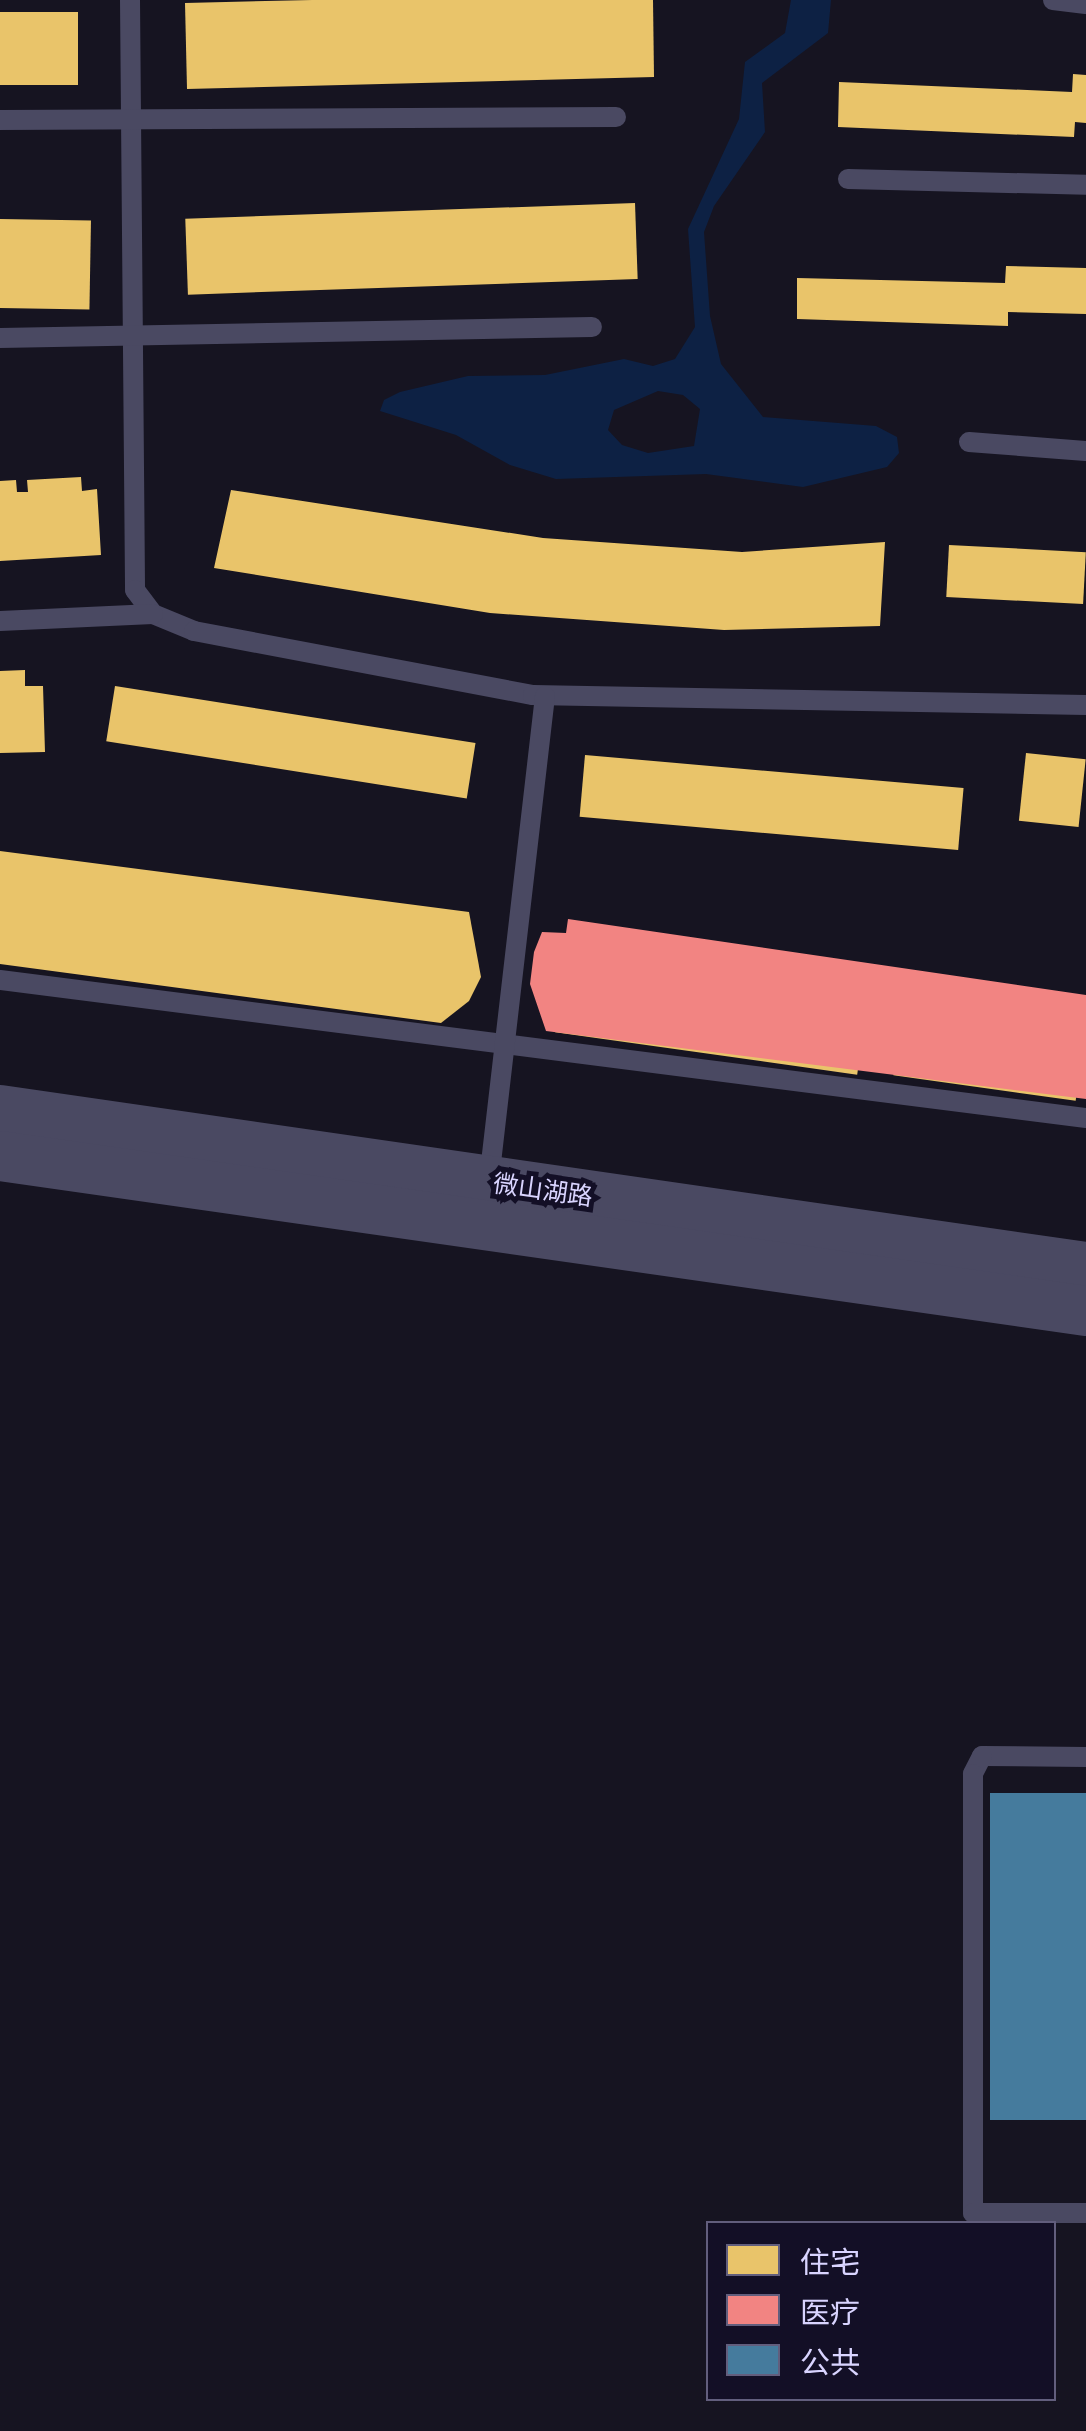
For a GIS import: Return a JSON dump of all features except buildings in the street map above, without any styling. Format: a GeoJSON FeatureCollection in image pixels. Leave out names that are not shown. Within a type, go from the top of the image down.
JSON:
{"type":"FeatureCollection","features":[{"type":"Feature","properties":{"kind":"street","name":"微山湖路"},"geometry":{"type":"LineString","coordinates":[[0,1110],[1086,1311]]}},
{"type":"Feature","properties":{"kind":"street","name":"微山湖路"},"geometry":{"type":"LineString","coordinates":[[0,1156],[1086,1267]]}},
{"type":"Feature","properties":{"kind":"lane"},"geometry":{"type":"LineString","coordinates":[[130,0],[135,590],[152,614]]}},
{"type":"Feature","properties":{"kind":"lane"},"geometry":{"type":"LineString","coordinates":[[1052,0],[1086,4]]}},
{"type":"Feature","properties":{"kind":"lane"},"geometry":{"type":"LineString","coordinates":[[0,120],[616,117]]}},
{"type":"Feature","properties":{"kind":"lane"},"geometry":{"type":"LineString","coordinates":[[848,179],[1086,186]]}},
{"type":"Feature","properties":{"kind":"lane"},"geometry":{"type":"LineString","coordinates":[[0,338],[592,327]]}},
{"type":"Feature","properties":{"kind":"lane"},"geometry":{"type":"LineString","coordinates":[[968,442],[1086,451]]}},
{"type":"Feature","properties":{"kind":"lane"},"geometry":{"type":"LineString","coordinates":[[0,621],[152,614],[194,632],[545,696],[1086,705]]}},
{"type":"Feature","properties":{"kind":"lane"},"geometry":{"type":"LineString","coordinates":[[486,1203],[510,1044],[545,696]]}},
{"type":"Feature","properties":{"kind":"lane"},"geometry":{"type":"LineString","coordinates":[[0,980],[1086,1118]]}},
{"type":"Feature","properties":{"kind":"lane"},"geometry":{"type":"LineString","coordinates":[[1086,1757],[982,1756],[973,1774],[973,2214],[1086,2213]]}},
{"type":"Feature","properties":{"kind":"water"},"geometry":{"type":"Polygon","coordinates":[[[791,0],[831,0],[828,33],[762,83],[765,132],[714,206],[704,232],[710,316],[721,364],[763,417],[876,426],[897,437],[899,453],[887,467],[803,487],[706,474],[556,479],[510,465],[456,435],[380,411],[384,400],[400,392],[468,376],[545,375],[624,359],[653,366],[675,359],[695,327],[688,229],[739,119],[745,62],[785,33],[791,0]],[[658,391],[614,410],[608,430],[622,445],[648,453],[694,446],[700,409],[683,395],[658,391]]]}}]}
